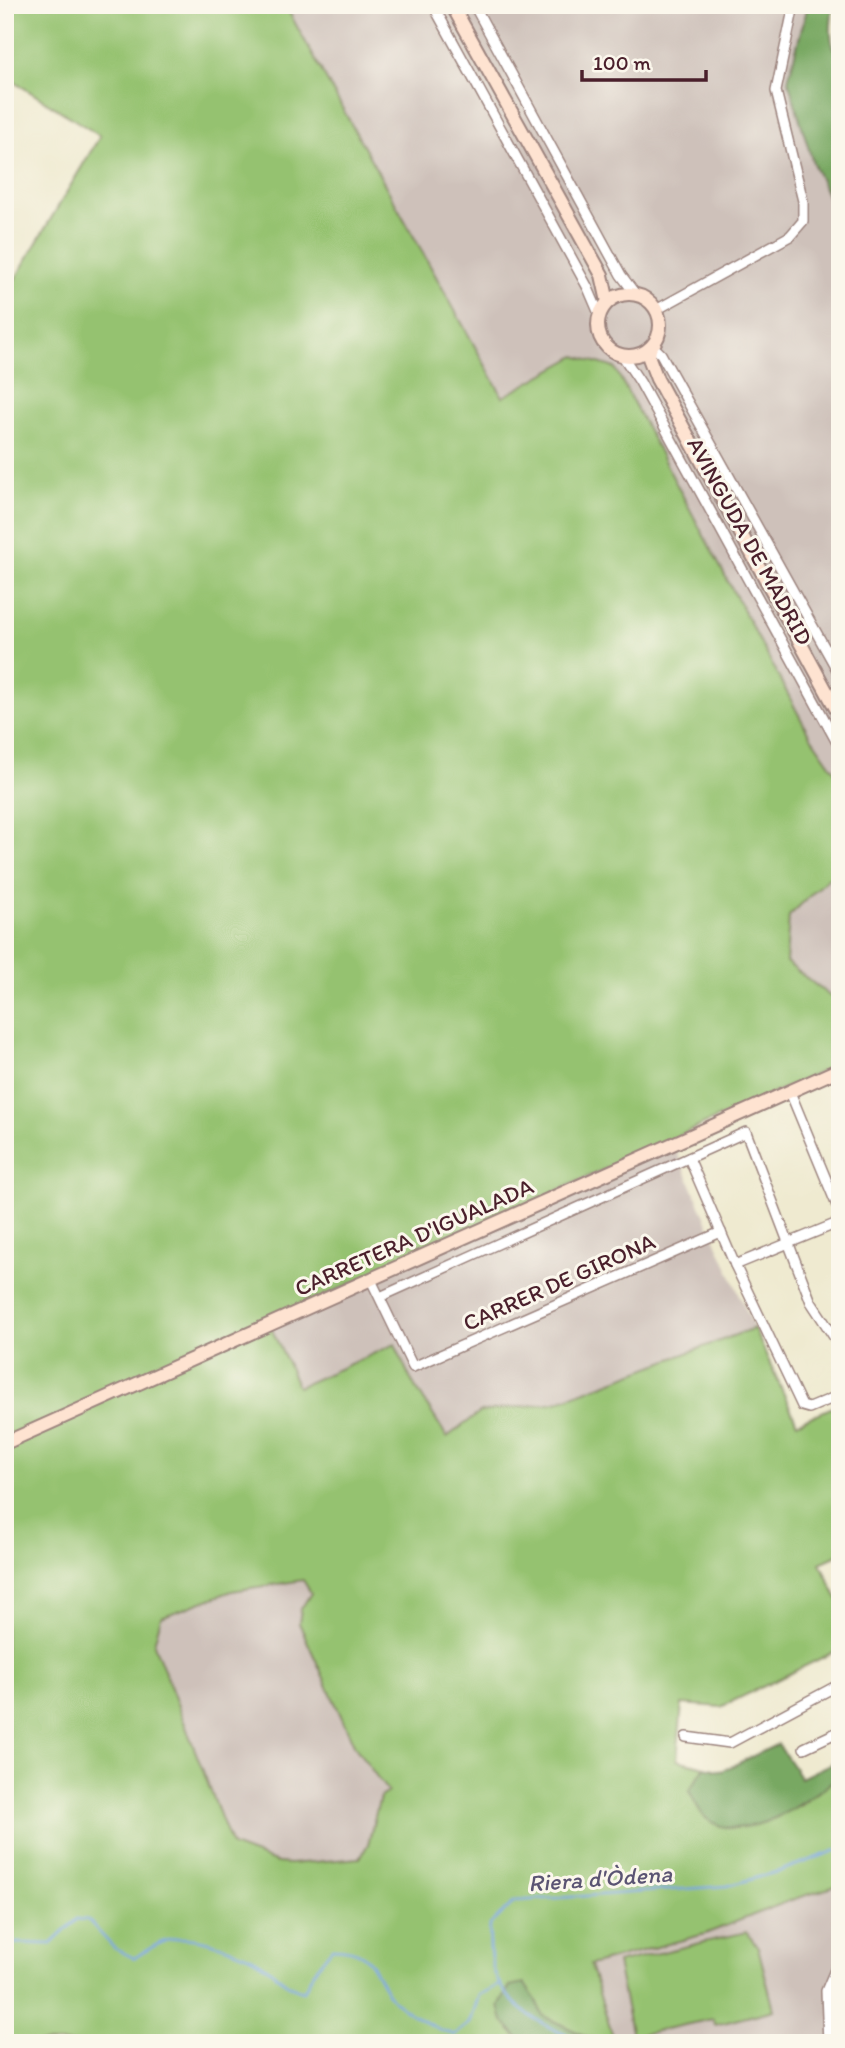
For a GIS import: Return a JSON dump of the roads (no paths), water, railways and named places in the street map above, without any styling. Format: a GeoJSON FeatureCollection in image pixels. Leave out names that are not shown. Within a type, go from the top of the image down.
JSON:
{"type":"FeatureCollection","features":[{"type":"Feature","properties":{"kind":"street"},"geometry":{"type":"LineString","coordinates":[[433,5],[588,288],[600,316]]}},
{"type":"Feature","properties":{"kind":"street"},"geometry":{"type":"LineString","coordinates":[[452,5],[601,275],[608,302]]}},
{"type":"Feature","properties":{"kind":"street"},"geometry":{"type":"LineString","coordinates":[[474,5],[631,295]]}},
{"type":"Feature","properties":{"kind":"street"},"geometry":{"type":"LineString","coordinates":[[656,310],[790,236],[803,221],[803,201],[776,91],[794,5]]}},
{"type":"Feature","properties":{"kind":"street"},"geometry":{"type":"LineString","coordinates":[[601,275],[631,295],[647,300],[656,310],[659,332],[651,347],[628,356],[613,352],[602,341],[598,331],[600,316],[608,302],[631,295]]}},
{"type":"Feature","properties":{"kind":"street","name":"AVINGUDA DE MADRID"},"geometry":{"type":"LineString","coordinates":[[840,675],[661,354],[651,347],[649,358],[657,379],[840,716]]}},
{"type":"Feature","properties":{"kind":"street","name":"AVINGUDA DE MADRID"},"geometry":{"type":"LineString","coordinates":[[628,356],[642,361],[657,379]]}},
{"type":"Feature","properties":{"kind":"street","name":"AVINGUDA DE MADRID"},"geometry":{"type":"LineString","coordinates":[[628,356],[646,394],[840,748]]}},
{"type":"Feature","properties":{"kind":"street","name":"CARRETERA D'IGUALADA"},"geometry":{"type":"LineString","coordinates":[[5,1443],[840,1069]]}},
{"type":"Feature","properties":{"kind":"street"},"geometry":{"type":"LineString","coordinates":[[790,1092],[840,1213]]}},
{"type":"Feature","properties":{"kind":"street"},"geometry":{"type":"LineString","coordinates":[[370,1280],[380,1297],[746,1132],[811,1302],[840,1346]]}},
{"type":"Feature","properties":{"kind":"street"},"geometry":{"type":"LineString","coordinates":[[690,1158],[735,1265],[802,1406],[809,1408],[840,1395]]}},
{"type":"Feature","properties":{"kind":"street"},"geometry":{"type":"LineString","coordinates":[[735,1265],[840,1222]]}},
{"type":"Feature","properties":{"kind":"street","name":"CARRER DE GIRONA"},"geometry":{"type":"LineString","coordinates":[[380,1297],[414,1367],[721,1233]]}},
{"type":"Feature","properties":{"kind":"street"},"geometry":{"type":"LineString","coordinates":[[686,1737],[730,1743],[840,1684]]}},
{"type":"Feature","properties":{"kind":"street"},"geometry":{"type":"LineString","coordinates":[[804,1748],[840,1731]]}},
{"type":"Feature","properties":{"kind":"street"},"geometry":{"type":"LineString","coordinates":[[828,2043],[826,1991],[840,1958]]}},
{"type":"Feature","properties":{"kind":"waterway","name":"Riera d'Òdena"},"geometry":{"type":"LineString","coordinates":[[586,2043],[533,2018],[501,1987],[492,1962],[490,1925],[515,1901],[727,1886],[780,1871],[840,1849]]}},
{"type":"Feature","properties":{"kind":"waterway"},"geometry":{"type":"LineString","coordinates":[[5,1946],[17,1943],[51,1944],[77,1919],[88,1920],[114,1948],[134,1958],[167,1940],[182,1938],[206,1941],[255,1960],[288,1984],[304,1991],[313,1972],[332,1948],[346,1949],[364,1956],[390,1996],[402,2008],[455,2035],[470,2023],[479,1995],[501,1984]]}}]}
